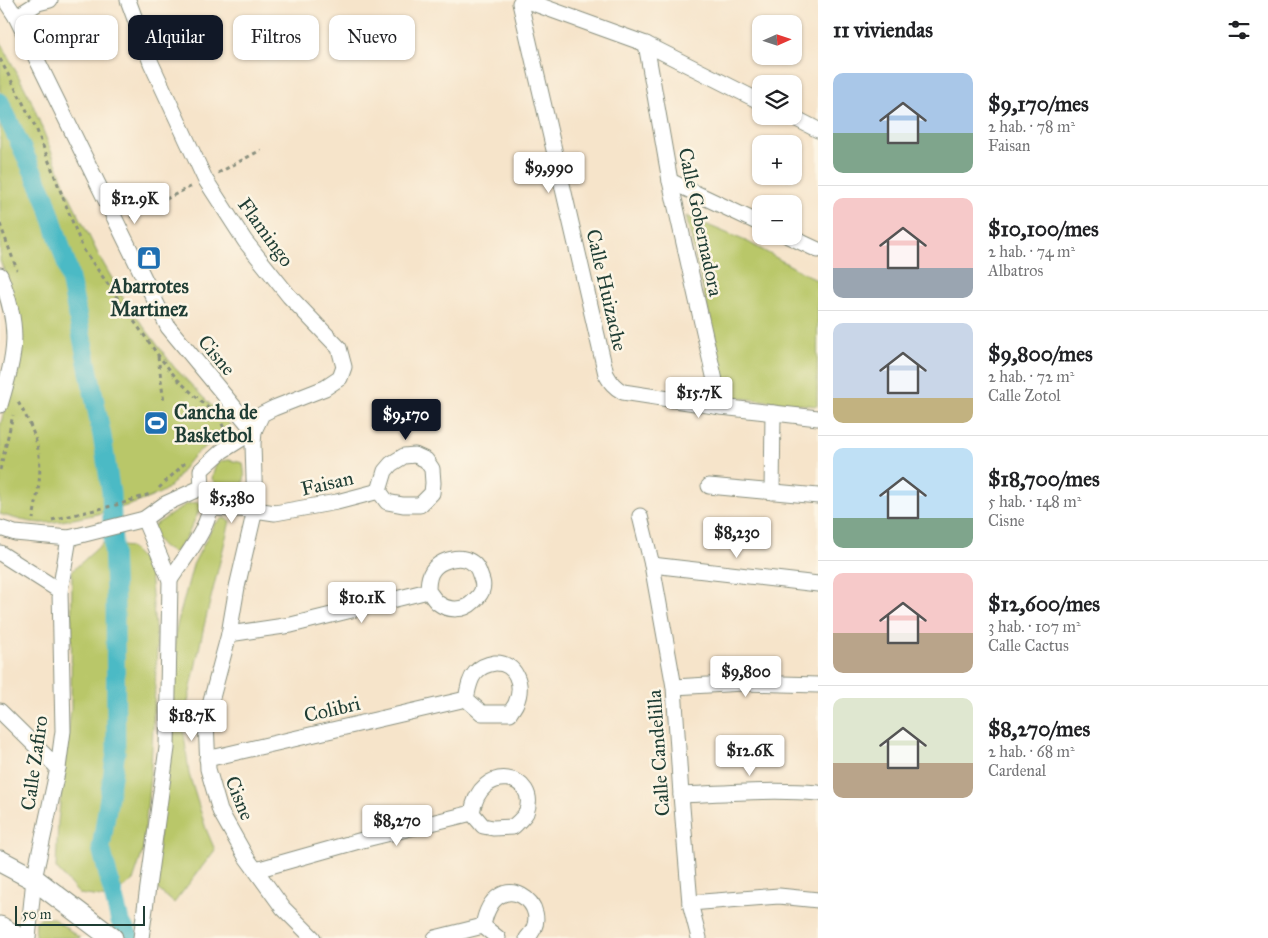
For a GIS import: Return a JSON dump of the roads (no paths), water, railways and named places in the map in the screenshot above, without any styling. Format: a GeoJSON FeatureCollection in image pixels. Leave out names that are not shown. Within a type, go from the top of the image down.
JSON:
{"type":"FeatureCollection","features":[{"type":"Feature","properties":{"kind":"street","name":"Cisne"},"geometry":{"type":"LineString","coordinates":[[5,0],[15,15]]}},
{"type":"Feature","properties":{"kind":"street"},"geometry":{"type":"LineString","coordinates":[[19,15],[38,3],[50,0]]}},
{"type":"Feature","properties":{"kind":"street","name":"Flamingo"},"geometry":{"type":"LineString","coordinates":[[128,0],[151,63],[205,179],[245,241],[289,296],[339,348],[344,367],[340,378],[325,388],[262,414],[254,431]]}},
{"type":"Feature","properties":{"kind":"street","name":"Calle Huizache"},"geometry":{"type":"LineString","coordinates":[[720,407],[623,392],[614,388],[606,374],[520,3],[527,1],[646,44],[752,97]]}},
{"type":"Feature","properties":{"kind":"street","name":"Calle Gobernadora"},"geometry":{"type":"LineString","coordinates":[[646,44],[670,181],[720,407]]}},
{"type":"Feature","properties":{"kind":"street","name":"Cisne"},"geometry":{"type":"LineString","coordinates":[[37,60],[168,327],[254,431],[255,510],[237,587],[229,634],[206,720],[208,769],[220,811],[246,857],[283,908],[313,938]]}},
{"type":"Feature","properties":{"kind":"street"},"geometry":{"type":"LineString","coordinates":[[802,122],[818,130]]}},
{"type":"Feature","properties":{"kind":"street"},"geometry":{"type":"LineString","coordinates":[[670,181],[752,220]]}},
{"type":"Feature","properties":{"kind":"street"},"geometry":{"type":"LineString","coordinates":[[802,243],[818,250]]}},
{"type":"Feature","properties":{"kind":"street"},"geometry":{"type":"LineString","coordinates":[[0,275],[4,297],[15,330],[14,349],[0,405]]}},
{"type":"Feature","properties":{"kind":"street"},"geometry":{"type":"LineString","coordinates":[[720,407],[818,418]]}},
{"type":"Feature","properties":{"kind":"street"},"geometry":{"type":"LineString","coordinates":[[772,492],[773,413]]}},
{"type":"Feature","properties":{"kind":"street"},"geometry":{"type":"LineString","coordinates":[[170,580],[204,527],[210,508],[210,495],[202,488],[201,470],[222,451],[254,431]]}},
{"type":"Feature","properties":{"kind":"street"},"geometry":{"type":"LineString","coordinates":[[709,486],[818,496]]}},
{"type":"Feature","properties":{"kind":"street"},"geometry":{"type":"LineString","coordinates":[[0,528],[15,533],[69,538],[144,519],[165,504],[202,488]]}},
{"type":"Feature","properties":{"kind":"street","name":"Faisan"},"geometry":{"type":"LineString","coordinates":[[210,508],[275,513],[379,491]]}},
{"type":"Feature","properties":{"kind":"street","name":"Calle Candelilla"},"geometry":{"type":"LineString","coordinates":[[640,516],[652,565],[674,687],[690,903],[699,938]]}},
{"type":"Feature","properties":{"kind":"street"},"geometry":{"type":"LineString","coordinates":[[141,938],[166,748],[170,580],[144,519]]}},
{"type":"Feature","properties":{"kind":"street","name":"Calle Zafiro"},"geometry":{"type":"LineString","coordinates":[[28,938],[34,879],[58,768],[62,731],[60,591],[69,538]]}},
{"type":"Feature","properties":{"kind":"street"},"geometry":{"type":"LineString","coordinates":[[0,553],[60,591]]}},
{"type":"Feature","properties":{"kind":"street"},"geometry":{"type":"LineString","coordinates":[[652,565],[818,584]]}},
{"type":"Feature","properties":{"kind":"street"},"geometry":{"type":"LineString","coordinates":[[229,634],[292,625],[428,591]]}},
{"type":"Feature","properties":{"kind":"street"},"geometry":{"type":"LineString","coordinates":[[674,687],[743,682],[818,685]]}},
{"type":"Feature","properties":{"kind":"street","name":"Colibri"},"geometry":{"type":"LineString","coordinates":[[208,759],[466,699]]}},
{"type":"Feature","properties":{"kind":"street"},"geometry":{"type":"LineString","coordinates":[[0,711],[58,768]]}},
{"type":"Feature","properties":{"kind":"street"},"geometry":{"type":"LineString","coordinates":[[681,795],[744,792],[818,793]]}},
{"type":"Feature","properties":{"kind":"street"},"geometry":{"type":"LineString","coordinates":[[256,870],[366,839],[472,813]]}},
{"type":"Feature","properties":{"kind":"street"},"geometry":{"type":"LineString","coordinates":[[0,861],[34,879],[112,938]]}},
{"type":"Feature","properties":{"kind":"street"},"geometry":{"type":"LineString","coordinates":[[483,926],[486,912],[492,902],[500,894],[515,893],[525,897],[536,911],[532,934],[527,938]]}},
{"type":"Feature","properties":{"kind":"street"},"geometry":{"type":"LineString","coordinates":[[690,903],[779,896],[818,900]]}},
{"type":"Feature","properties":{"kind":"street"},"geometry":{"type":"LineString","coordinates":[[435,938],[483,926]]}},
{"type":"Feature","properties":{"kind":"street"},"geometry":{"type":"LineString","coordinates":[[483,926],[498,938]]}},
{"type":"Feature","properties":{"kind":"street"},"geometry":{"type":"LineString","coordinates":[[0,927],[18,938]]}},
{"type":"Feature","properties":{"kind":"waterway"},"geometry":{"type":"LineString","coordinates":[[0,102],[45,197],[68,269],[102,436],[111,493],[115,597],[116,752],[101,848],[120,921],[130,938]]}},
{"type":"Feature","properties":{"kind":"place","name":"Abarrotes Martinez"},"geometry":{"type":"Point","coordinates":[149,258]}},
{"type":"Feature","properties":{"kind":"place","name":"Cancha de Basketbol"},"geometry":{"type":"Point","coordinates":[156,423]}}]}
